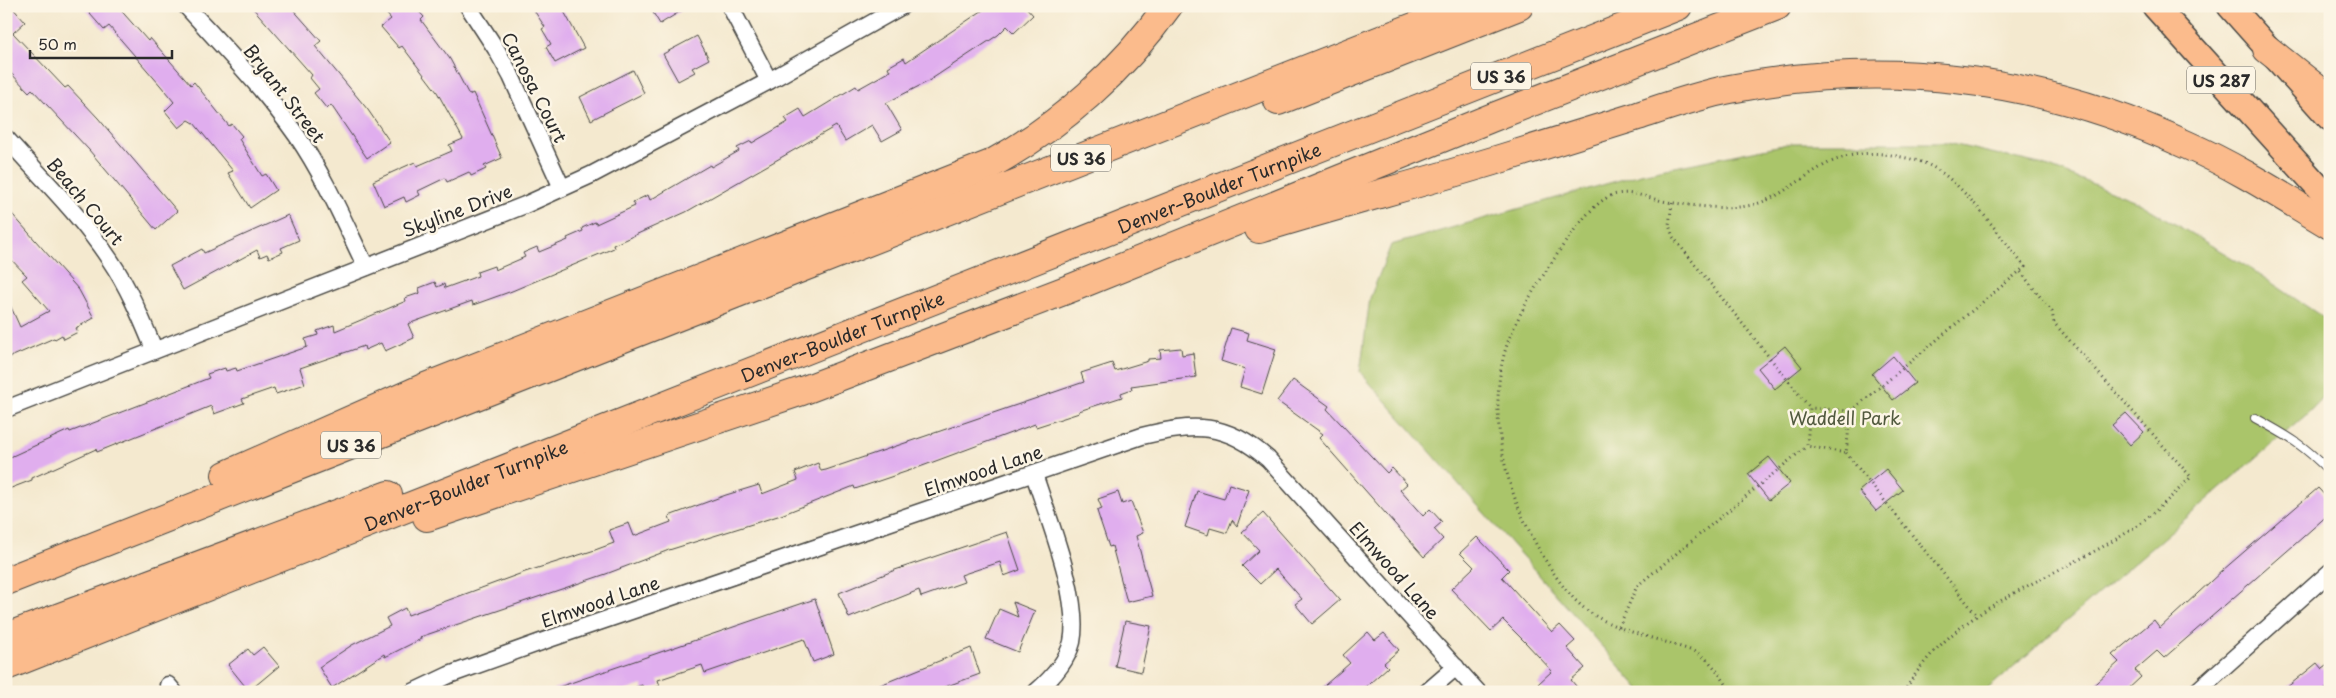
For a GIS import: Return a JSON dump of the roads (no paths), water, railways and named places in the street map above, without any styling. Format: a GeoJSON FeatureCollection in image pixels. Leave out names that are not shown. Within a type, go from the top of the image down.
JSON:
{"type":"FeatureCollection","features":[{"type":"Feature","properties":{"kind":"highway"},"geometry":{"type":"LineString","coordinates":[[6,575],[370,410],[990,164],[1032,139],[1089,95],[1141,41],[1168,6]]}},
{"type":"Feature","properties":{"kind":"highway","name":"US 36"},"geometry":{"type":"LineString","coordinates":[[6,581],[1467,6]]}},
{"type":"Feature","properties":{"kind":"highway"},"geometry":{"type":"LineString","coordinates":[[696,309],[965,218],[1122,161],[1519,6]]}},
{"type":"Feature","properties":{"kind":"highway"},"geometry":{"type":"LineString","coordinates":[[1324,146],[1628,6]]}},
{"type":"Feature","properties":{"kind":"highway","name":"Denver–Boulder Turnpike"},"geometry":{"type":"LineString","coordinates":[[6,666],[1678,6]]}},
{"type":"Feature","properties":{"kind":"highway"},"geometry":{"type":"LineString","coordinates":[[122,620],[802,391],[1074,287],[1491,118],[1777,6]]}},
{"type":"Feature","properties":{"kind":"highway"},"geometry":{"type":"LineString","coordinates":[[2267,49],[2330,99]]}},
{"type":"Feature","properties":{"kind":"highway"},"geometry":{"type":"LineString","coordinates":[[1074,287],[1285,221],[1494,161],[1727,90],[1793,79],[1865,75],[1916,74],[1964,79],[2031,91],[2097,110],[2187,144],[2230,166],[2330,225]]}},
{"type":"Feature","properties":{"kind":"highway"},"geometry":{"type":"LineString","coordinates":[[6,637],[436,478],[686,397]]}},
{"type":"Feature","properties":{"kind":"main road","name":"US 287"},"geometry":{"type":"LineString","coordinates":[[2155,6],[2330,200]]}},
{"type":"Feature","properties":{"kind":"main road","name":"US 287"},"geometry":{"type":"LineString","coordinates":[[2230,6],[2330,118]]}},
{"type":"Feature","properties":{"kind":"street","name":"Bryant Street"},"geometry":{"type":"LineString","coordinates":[[186,6],[256,84],[297,136],[326,183],[366,267]]}},
{"type":"Feature","properties":{"kind":"street","name":"Canosa Court"},"geometry":{"type":"LineString","coordinates":[[468,6],[511,76],[562,188]]}},
{"type":"Feature","properties":{"kind":"street"},"geometry":{"type":"LineString","coordinates":[[730,6],[769,81]]}},
{"type":"Feature","properties":{"kind":"street","name":"Skyline Drive"},"geometry":{"type":"LineString","coordinates":[[6,409],[154,349],[525,205],[562,188],[769,81],[902,6]]}},
{"type":"Feature","properties":{"kind":"street","name":"Beach Court"},"geometry":{"type":"LineString","coordinates":[[6,138],[92,234],[111,261],[135,303],[154,349]]}},
{"type":"Feature","properties":{"kind":"street","name":"Elmwood Lane"},"geometry":{"type":"LineString","coordinates":[[414,692],[449,675],[552,638],[1142,436],[1174,428],[1206,427],[1242,439],[1268,459],[1478,692]]}},
{"type":"Feature","properties":{"kind":"street"},"geometry":{"type":"LineString","coordinates":[[1034,474],[1068,583],[1075,619],[1072,644],[1063,662],[1050,679],[1036,692]]}},
{"type":"Feature","properties":{"kind":"street"},"geometry":{"type":"LineString","coordinates":[[2196,692],[2330,572]]}},
{"type":"Feature","properties":{"kind":"street"},"geometry":{"type":"LineString","coordinates":[[1428,692],[1456,667]]}},
{"type":"Feature","properties":{"kind":"lane"},"geometry":{"type":"LineString","coordinates":[[2255,418],[2292,438],[2309,450],[2330,472]]}},
{"type":"Feature","properties":{"kind":"park label","name":"Waddell Park"},"geometry":{"type":"Point","coordinates":[1845,417]}}]}
